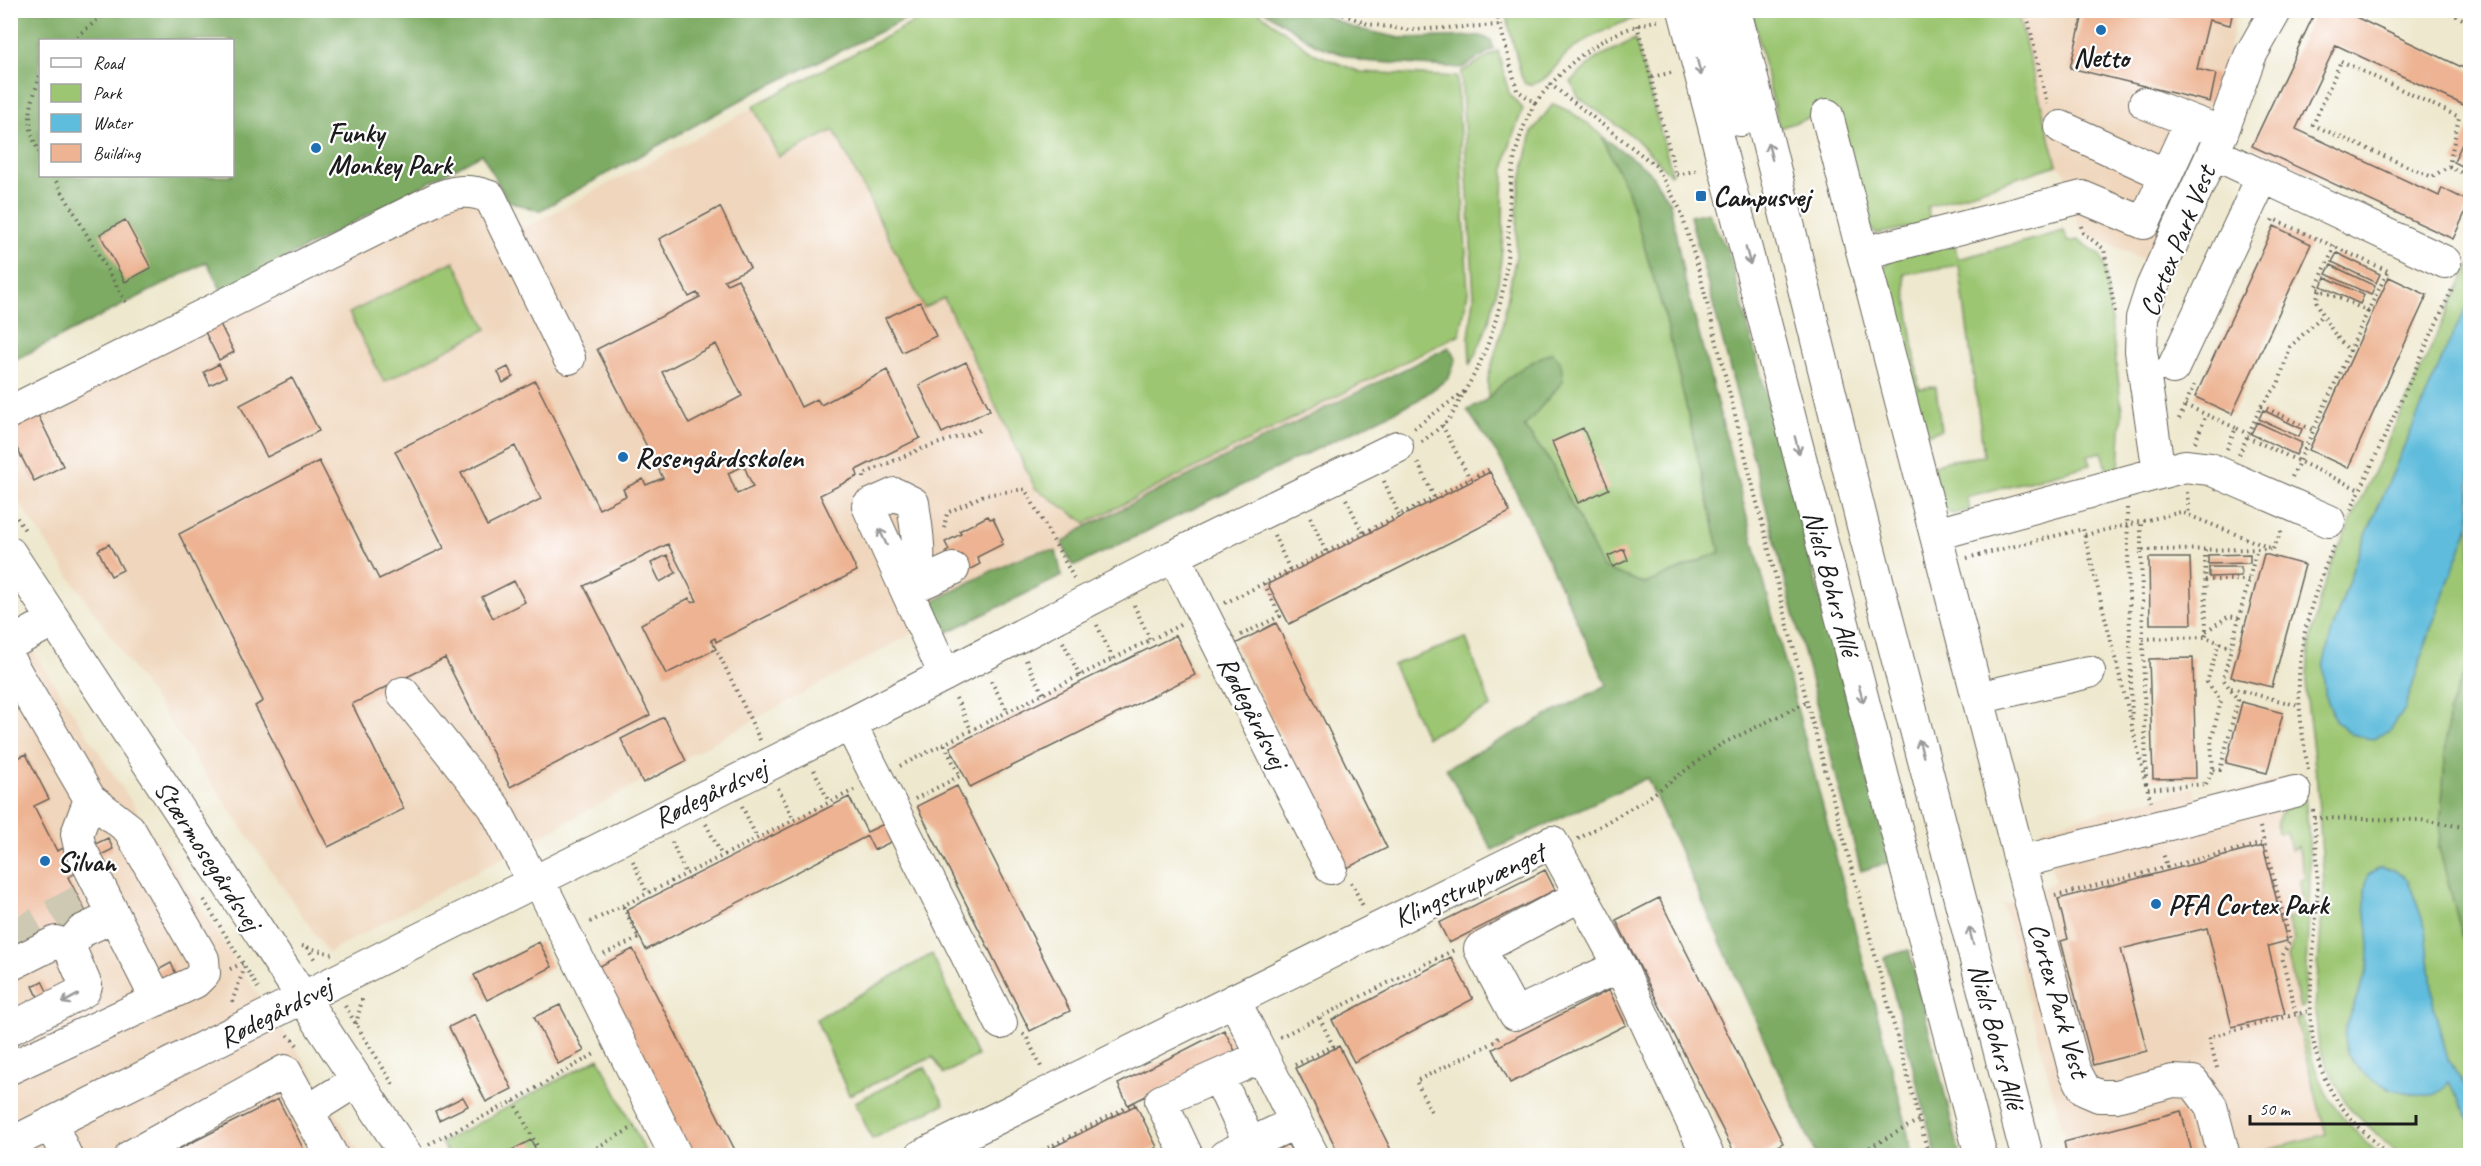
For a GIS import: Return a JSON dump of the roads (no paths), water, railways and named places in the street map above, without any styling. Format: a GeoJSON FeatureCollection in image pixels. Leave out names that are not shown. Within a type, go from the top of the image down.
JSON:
{"type":"FeatureCollection","features":[{"type":"Feature","properties":{"kind":"street"},"geometry":{"type":"LineString","coordinates":[[1711,10],[1837,486],[1864,530]]}},
{"type":"Feature","properties":{"kind":"street","name":"Niels Bohrs Allé"},"geometry":{"type":"LineString","coordinates":[[1735,10],[1864,530],[2028,1155]]}},
{"type":"Feature","properties":{"kind":"street","name":"Cortex Park Vest"},"geometry":{"type":"LineString","coordinates":[[2250,56],[2257,10]]}},
{"type":"Feature","properties":{"kind":"street","name":"Cortex Park Vest"},"geometry":{"type":"LineString","coordinates":[[2158,463],[2141,351],[2142,318],[2166,253],[2218,143],[2250,56],[2276,10]]}},
{"type":"Feature","properties":{"kind":"street","name":"Niels Bohrs Allé"},"geometry":{"type":"LineString","coordinates":[[1674,15],[1981,1155]]}},
{"type":"Feature","properties":{"kind":"street"},"geometry":{"type":"LineString","coordinates":[[2145,103],[2191,121],[2218,143]]}},
{"type":"Feature","properties":{"kind":"street","name":"Cortex Park Vest"},"geometry":{"type":"LineString","coordinates":[[1827,115],[2074,1069],[2085,1090],[2099,1096],[2116,1096],[2173,1081],[2193,1082],[2211,1106],[2224,1155]]}},
{"type":"Feature","properties":{"kind":"street"},"geometry":{"type":"LineString","coordinates":[[1863,253],[2082,197],[2144,223],[2191,121]]}},
{"type":"Feature","properties":{"kind":"street"},"geometry":{"type":"LineString","coordinates":[[2061,127],[2166,175]]}},
{"type":"Feature","properties":{"kind":"street","name":"Cortex Park Vest"},"geometry":{"type":"LineString","coordinates":[[2218,143],[2262,178],[2401,242],[2450,273]]}},
{"type":"Feature","properties":{"kind":"street"},"geometry":{"type":"LineString","coordinates":[[2185,373],[2262,178]]}},
{"type":"Feature","properties":{"kind":"street"},"geometry":{"type":"LineString","coordinates":[[10,412],[174,328],[440,197],[457,191],[473,190],[489,197],[569,358]]}},
{"type":"Feature","properties":{"kind":"street","name":"Rødegårdsvej"},"geometry":{"type":"LineString","coordinates":[[10,1144],[850,724],[1174,556],[1394,450]]}},
{"type":"Feature","properties":{"kind":"street"},"geometry":{"type":"LineString","coordinates":[[1936,534],[2158,463],[2185,466],[2223,475],[2338,525]]}},
{"type":"Feature","properties":{"kind":"street"},"geometry":{"type":"LineString","coordinates":[[907,590],[915,582],[917,538],[912,502],[895,494],[868,506],[945,675]]}},
{"type":"Feature","properties":{"kind":"street","name":"Stærmosegårdsvej"},"geometry":{"type":"LineString","coordinates":[[10,553],[356,1081],[407,1155]]}},
{"type":"Feature","properties":{"kind":"street","name":"Rødegårdsvej"},"geometry":{"type":"LineString","coordinates":[[1174,556],[1330,868]]}},
{"type":"Feature","properties":{"kind":"street"},"geometry":{"type":"LineString","coordinates":[[907,590],[953,569]]}},
{"type":"Feature","properties":{"kind":"street"},"geometry":{"type":"LineString","coordinates":[[10,644],[54,620]]}},
{"type":"Feature","properties":{"kind":"street"},"geometry":{"type":"LineString","coordinates":[[10,662],[90,799],[129,829],[203,958],[204,973],[200,978],[157,1000],[10,1068]]}},
{"type":"Feature","properties":{"kind":"street"},"geometry":{"type":"LineString","coordinates":[[1978,698],[2089,672]]}},
{"type":"Feature","properties":{"kind":"street"},"geometry":{"type":"LineString","coordinates":[[403,693],[494,807],[566,934],[676,1155]]}},
{"type":"Feature","properties":{"kind":"street"},"geometry":{"type":"LineString","coordinates":[[850,724],[1001,1023]]}},
{"type":"Feature","properties":{"kind":"street"},"geometry":{"type":"LineString","coordinates":[[2020,862],[2157,829],[2305,788]]}},
{"type":"Feature","properties":{"kind":"street"},"geometry":{"type":"LineString","coordinates":[[90,799],[77,834],[80,848],[99,902],[157,1000]]}},
{"type":"Feature","properties":{"kind":"street","name":"Klingstrupvænget"},"geometry":{"type":"LineString","coordinates":[[921,1155],[1552,842],[1620,966],[1708,1155]]}},
{"type":"Feature","properties":{"kind":"street"},"geometry":{"type":"LineString","coordinates":[[1581,896],[1480,949],[1515,1014],[1620,966]]}},
{"type":"Feature","properties":{"kind":"street"},"geometry":{"type":"LineString","coordinates":[[69,946],[82,931],[99,902]]}},
{"type":"Feature","properties":{"kind":"street"},"geometry":{"type":"LineString","coordinates":[[10,965],[56,942],[69,946],[86,986],[84,991],[10,1029]]}},
{"type":"Feature","properties":{"kind":"street"},"geometry":{"type":"LineString","coordinates":[[1234,1000],[1313,1155]]}},
{"type":"Feature","properties":{"kind":"street"},"geometry":{"type":"LineString","coordinates":[[1186,1155],[1161,1101],[1218,1076],[1265,1060]]}},
{"type":"Feature","properties":{"kind":"street"},"geometry":{"type":"LineString","coordinates":[[131,1155],[285,1071],[332,1155]]}},
{"type":"Feature","properties":{"kind":"street"},"geometry":{"type":"LineString","coordinates":[[1218,1076],[1237,1150],[1296,1122]]}},
{"type":"Feature","properties":{"kind":"street"},"geometry":{"type":"LineString","coordinates":[[308,1111],[356,1081]]}},
{"type":"Feature","properties":{"kind":"street"},"geometry":{"type":"LineString","coordinates":[[51,1123],[66,1155]]}},
{"type":"Feature","properties":{"kind":"water"},"geometry":{"type":"Polygon","coordinates":[[[2470,301],[2470,524],[2430,631],[2405,709],[2389,732],[2371,739],[2352,734],[2335,720],[2325,694],[2323,666],[2357,556],[2450,340],[2470,301]]]}},
{"type":"Feature","properties":{"kind":"water"},"geometry":{"type":"Polygon","coordinates":[[[2380,868],[2395,870],[2408,880],[2426,929],[2434,1008],[2449,1062],[2470,1093],[2470,1122],[2449,1082],[2439,1092],[2430,1095],[2393,1089],[2382,1085],[2360,1070],[2352,1061],[2347,1050],[2344,1038],[2346,1025],[2368,965],[2366,886],[2368,875],[2380,868]]]}},
{"type":"Feature","properties":{"kind":"tunnel"},"geometry":{"type":"LineString","coordinates":[[10,938],[80,901]]}},
{"type":"Feature","properties":{"kind":"place","name":"Netto"},"geometry":{"type":"Point","coordinates":[2101,30]}},
{"type":"Feature","properties":{"kind":"place","name":"Funky Monkey Park"},"geometry":{"type":"Point","coordinates":[316,148]}},
{"type":"Feature","properties":{"kind":"place","name":"Campusvej"},"geometry":{"type":"Point","coordinates":[1701,196]}},
{"type":"Feature","properties":{"kind":"place","name":"Rosengårdsskolen"},"geometry":{"type":"Point","coordinates":[623,457]}},
{"type":"Feature","properties":{"kind":"place","name":"Silvan"},"geometry":{"type":"Point","coordinates":[45,861]}},
{"type":"Feature","properties":{"kind":"place","name":"PFA Cortex Park"},"geometry":{"type":"Point","coordinates":[2156,904]}}]}
